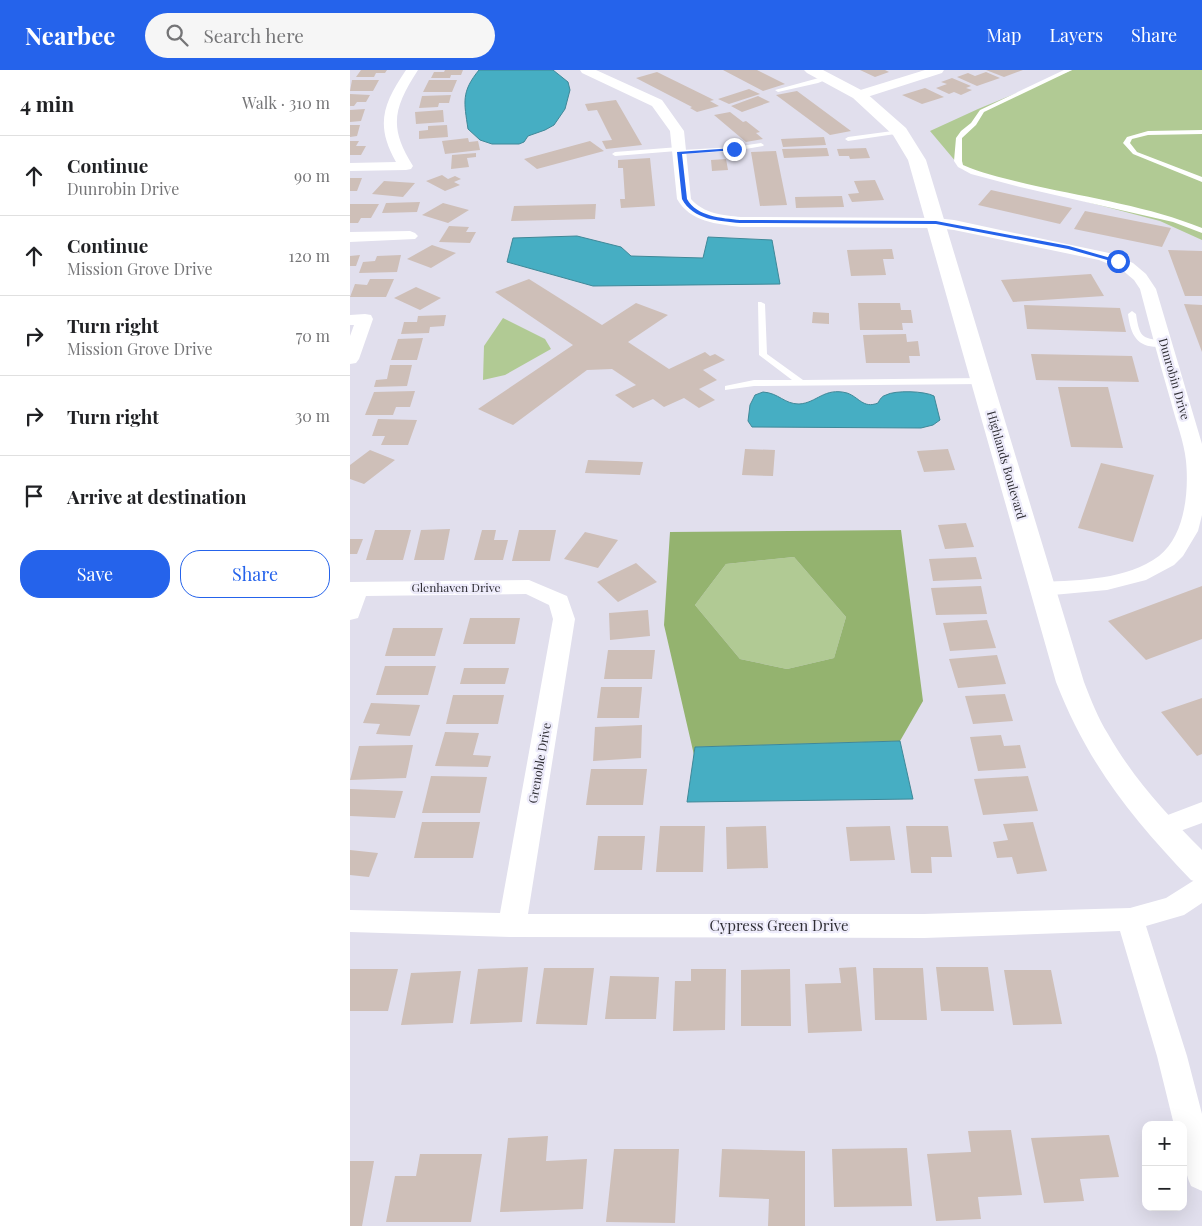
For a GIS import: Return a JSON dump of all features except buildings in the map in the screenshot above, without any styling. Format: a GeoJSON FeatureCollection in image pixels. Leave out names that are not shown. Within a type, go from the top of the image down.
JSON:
{"type":"FeatureCollection","features":[{"type":"Feature","properties":{"kind":"street"},"geometry":{"type":"LineString","coordinates":[[350,167],[406,166],[398,154],[388,121],[402,85],[412,70]]}},
{"type":"Feature","properties":{"kind":"street","name":"Dunrobin Drive"},"geometry":{"type":"LineString","coordinates":[[586,70],[657,103],[677,131],[684,199],[693,209],[707,216],[740,222],[936,222],[1090,252],[1128,266],[1140,277],[1148,289],[1192,442],[1196,469],[1192,519],[1188,534],[1166,560],[1126,579],[1078,588],[1042,589]]}},
{"type":"Feature","properties":{"kind":"street"},"geometry":{"type":"LineString","coordinates":[[858,95],[938,70]]}},
{"type":"Feature","properties":{"kind":"street","name":"Highlands Boulevard"},"geometry":{"type":"LineString","coordinates":[[819,74],[858,95],[900,132],[917,160],[1070,682],[1087,723],[1101,749],[1161,828],[1202,871]]}},
{"type":"Feature","properties":{"kind":"street"},"geometry":{"type":"LineString","coordinates":[[350,237],[410,236]]}},
{"type":"Feature","properties":{"kind":"street"},"geometry":{"type":"LineString","coordinates":[[350,359],[357,319]]}},
{"type":"Feature","properties":{"kind":"street","name":"Glenhaven Drive"},"geometry":{"type":"LineString","coordinates":[[354,589],[529,587],[559,602]]}},
{"type":"Feature","properties":{"kind":"street"},"geometry":{"type":"LineString","coordinates":[[350,613],[354,589]]}},
{"type":"Feature","properties":{"kind":"street","name":"Grenoble Drive"},"geometry":{"type":"LineString","coordinates":[[512,925],[564,618],[559,602]]}},
{"type":"Feature","properties":{"kind":"street"},"geometry":{"type":"LineString","coordinates":[[1161,828],[1202,812]]}},
{"type":"Feature","properties":{"kind":"street","name":"Cypress Green Drive"},"geometry":{"type":"LineString","coordinates":[[350,921],[512,925],[924,926],[1130,919],[1174,907],[1202,890]]}},
{"type":"Feature","properties":{"kind":"street"},"geometry":{"type":"LineString","coordinates":[[1130,919],[1172,1056],[1202,1175]]}},
{"type":"Feature","properties":{"kind":"lane"},"geometry":{"type":"LineString","coordinates":[[1069,70],[982,111],[974,124],[963,132],[959,138],[958,161],[960,166],[974,172],[1016,183],[1175,220],[1202,231]]}},
{"type":"Feature","properties":{"kind":"lane"},"geometry":{"type":"LineString","coordinates":[[778,90],[816,82],[819,74]]}},
{"type":"Feature","properties":{"kind":"lane"},"geometry":{"type":"LineString","coordinates":[[848,139],[900,132]]}},
{"type":"Feature","properties":{"kind":"lane"},"geometry":{"type":"LineString","coordinates":[[1200,133],[1141,134],[1129,138],[1126,143],[1134,153],[1202,180]]}},
{"type":"Feature","properties":{"kind":"lane"},"geometry":{"type":"LineString","coordinates":[[615,154],[734,149],[761,145]]}},
{"type":"Feature","properties":{"kind":"lane"},"geometry":{"type":"LineString","coordinates":[[762,304],[763,355],[800,382]]}},
{"type":"Feature","properties":{"kind":"lane"},"geometry":{"type":"LineString","coordinates":[[1132,314],[1134,334],[1146,342],[1164,344]]}},
{"type":"Feature","properties":{"kind":"lane"},"geometry":{"type":"LineString","coordinates":[[728,388],[754,383],[982,381]]}},
{"type":"Feature","properties":{"kind":"green space"},"geometry":{"type":"Polygon","coordinates":[[[1072,70],[1202,70],[1202,240],[1160,221],[962,169],[930,131],[1072,70]]]}},
{"type":"Feature","properties":{"kind":"green space"},"geometry":{"type":"Polygon","coordinates":[[[503,318],[545,339],[551,349],[505,375],[483,380],[484,346],[503,318]]]}},
{"type":"Feature","properties":{"kind":"green space"},"geometry":{"type":"Polygon","coordinates":[[[901,530],[923,701],[900,741],[695,747],[694,755],[664,625],[670,532],[901,530]],[[794,557],[726,564],[695,605],[740,659],[787,669],[834,658],[846,617],[794,557]]]}},
{"type":"Feature","properties":{"kind":"green space"},"geometry":{"type":"Polygon","coordinates":[[[794,557],[846,617],[834,658],[787,669],[740,659],[695,605],[726,564],[794,557]]]}},
{"type":"Feature","properties":{"kind":"water"},"geometry":{"type":"Polygon","coordinates":[[[479,70],[553,70],[568,82],[570,90],[565,109],[554,125],[528,136],[524,142],[519,144],[492,144],[480,140],[468,129],[465,104],[469,85],[479,70]]]}},
{"type":"Feature","properties":{"kind":"water"},"geometry":{"type":"Polygon","coordinates":[[[577,236],[621,247],[631,256],[703,258],[708,237],[772,240],[780,284],[593,286],[507,262],[513,238],[577,236]]]}},
{"type":"Feature","properties":{"kind":"water"},"geometry":{"type":"Polygon","coordinates":[[[763,392],[773,394],[794,404],[799,404],[832,392],[839,392],[847,393],[869,405],[878,403],[882,397],[890,393],[924,393],[934,396],[940,420],[933,425],[921,428],[752,427],[748,421],[750,405],[755,395],[763,392]]]}},
{"type":"Feature","properties":{"kind":"water"},"geometry":{"type":"Polygon","coordinates":[[[900,741],[913,799],[687,802],[695,747],[900,741]]]}},
{"type":"Feature","properties":{"kind":"route"},"geometry":{"type":"LineString","coordinates":[[734,149],[680,152],[684,199],[687,204],[699,213],[716,219],[740,222],[936,222],[1090,252],[1118,261]]}}]}
